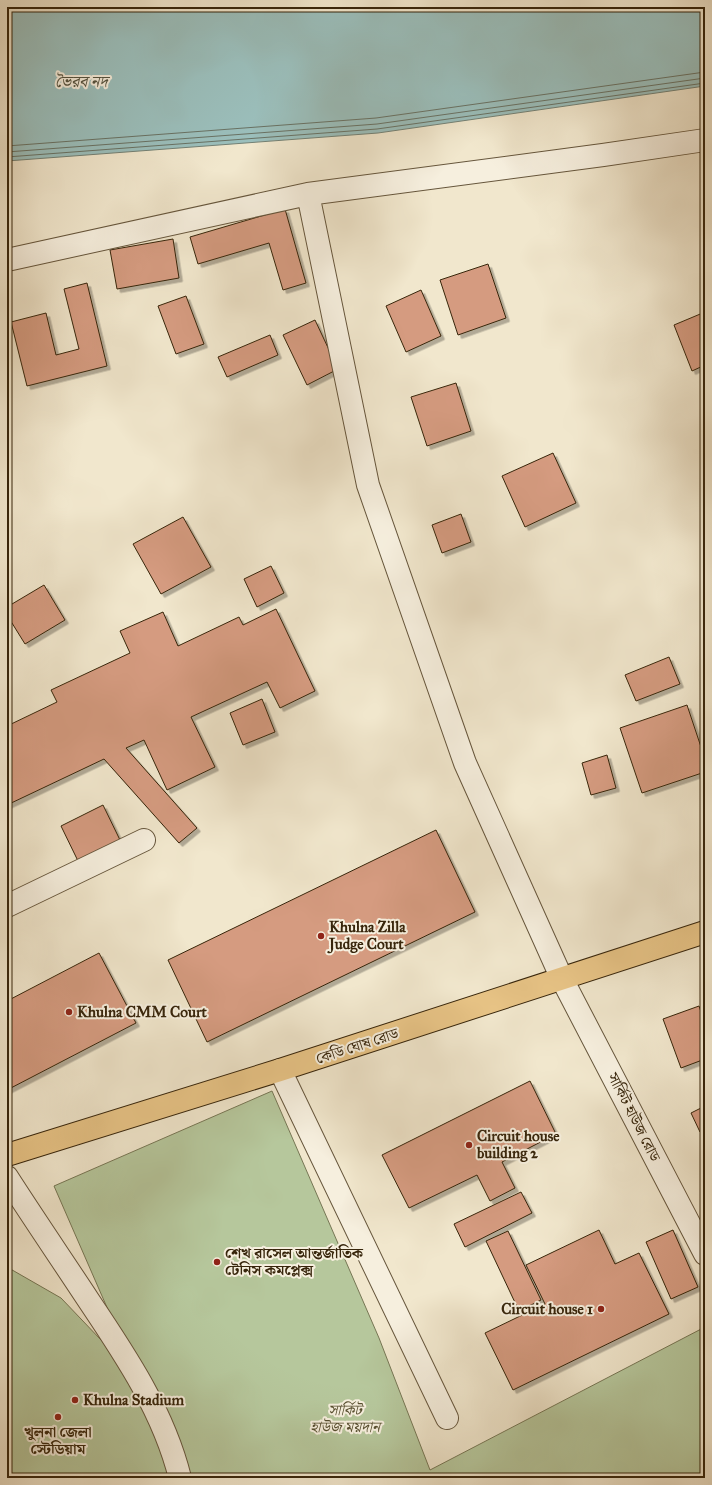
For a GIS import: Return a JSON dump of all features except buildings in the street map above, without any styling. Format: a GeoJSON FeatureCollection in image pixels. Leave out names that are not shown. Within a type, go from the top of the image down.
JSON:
{"type":"FeatureCollection","features":[{"type":"Feature","properties":{"kind":"main road","name":"কেডি ঘোষ রোড"},"geometry":{"type":"LineString","coordinates":[[7,1155],[280,1070],[705,932]]}},
{"type":"Feature","properties":{"kind":"street"},"geometry":{"type":"LineString","coordinates":[[7,260],[308,194],[705,140]]}},
{"type":"Feature","properties":{"kind":"street","name":"সার্কিট হাউজ রোড"},"geometry":{"type":"LineString","coordinates":[[308,194],[368,485],[465,763],[562,979],[705,1254]]}},
{"type":"Feature","properties":{"kind":"street"},"geometry":{"type":"LineString","coordinates":[[7,906],[144,840]]}},
{"type":"Feature","properties":{"kind":"street"},"geometry":{"type":"LineString","coordinates":[[280,1070],[447,1418]]}},
{"type":"Feature","properties":{"kind":"street"},"geometry":{"type":"LineString","coordinates":[[7,1177],[120,1348],[159,1415],[175,1456],[180,1478]]}},
{"type":"Feature","properties":{"kind":"green space","name":"সার্কিট হাউজ ময়দান"},"geometry":{"type":"Polygon","coordinates":[[[272,1091],[379,1338],[430,1470],[705,1327],[705,1478],[7,1478],[7,1267],[61,1298],[122,1362],[157,1422],[54,1186],[272,1091]]]}},
{"type":"Feature","properties":{"kind":"water","name":"ভৈরব নদ"},"geometry":{"type":"Polygon","coordinates":[[[7,7],[705,7],[705,86],[378,133],[7,161],[7,7]]]}},
{"type":"Feature","properties":{"kind":"place","name":"Khulna Zilla Judge Court"},"geometry":{"type":"Point","coordinates":[321,936]}},
{"type":"Feature","properties":{"kind":"place","name":"Khulna CMM Court"},"geometry":{"type":"Point","coordinates":[69,1012]}},
{"type":"Feature","properties":{"kind":"place","name":"Circuit house building 2"},"geometry":{"type":"Point","coordinates":[469,1145]}},
{"type":"Feature","properties":{"kind":"place","name":"শেখ রাসেল আন্তর্জাতিক টেনিস কমপ্লেক্স"},"geometry":{"type":"Point","coordinates":[217,1262]}},
{"type":"Feature","properties":{"kind":"place","name":"Circuit house 1"},"geometry":{"type":"Point","coordinates":[601,1309]}},
{"type":"Feature","properties":{"kind":"place","name":"Khulna Stadium"},"geometry":{"type":"Point","coordinates":[75,1400]}},
{"type":"Feature","properties":{"kind":"place","name":"খুলনা জেলা স্টেডিয়াম"},"geometry":{"type":"Point","coordinates":[58,1417]}}]}
